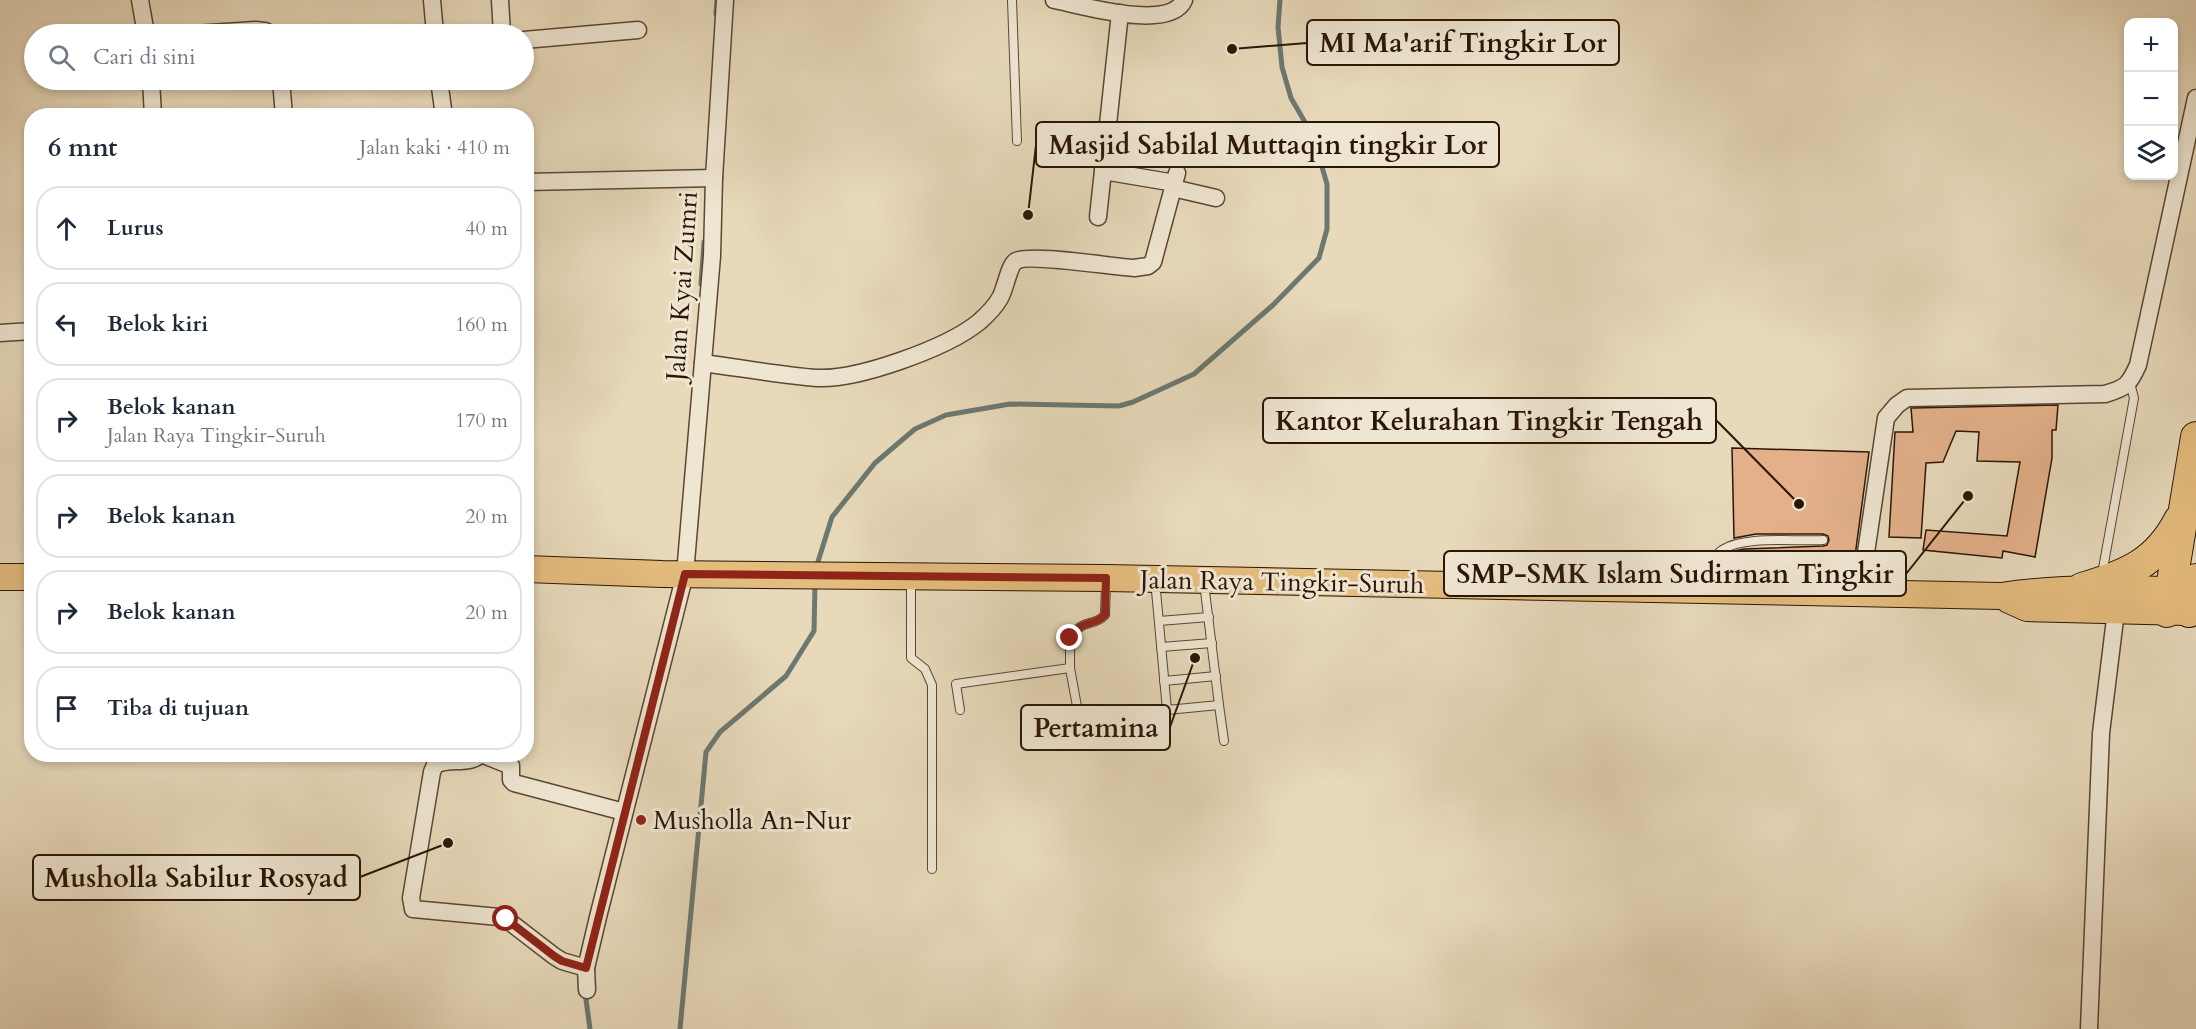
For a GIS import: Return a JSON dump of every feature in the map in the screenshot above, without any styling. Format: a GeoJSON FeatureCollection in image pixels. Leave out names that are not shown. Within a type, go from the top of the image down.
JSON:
{"type":"FeatureCollection","features":[{"type":"Feature","properties":{"kind":"highway"},"geometry":{"type":"LineString","coordinates":[[2187,598],[2182,514],[2196,437]]}},
{"type":"Feature","properties":{"kind":"highway"},"geometry":{"type":"LineString","coordinates":[[2091,586],[2120,576],[2148,560],[2162,547],[2182,514]]}},
{"type":"Feature","properties":{"kind":"main road","name":"Jalan Raya Tingkir-Suruh"},"geometry":{"type":"LineString","coordinates":[[534,569],[676,574],[1106,578],[2001,596],[2091,586],[2187,598]]}},
{"type":"Feature","properties":{"kind":"main road"},"geometry":{"type":"LineString","coordinates":[[0,577],[24,577]]}},
{"type":"Feature","properties":{"kind":"main road","name":"Jalan Raya Tingkir-Suruh"},"geometry":{"type":"LineString","coordinates":[[2001,596],[2027,608],[2116,611],[2187,598]]}},
{"type":"Feature","properties":{"kind":"street"},"geometry":{"type":"LineString","coordinates":[[140,0],[146,24]]}},
{"type":"Feature","properties":{"kind":"street"},"geometry":{"type":"LineString","coordinates":[[432,0],[434,24]]}},
{"type":"Feature","properties":{"kind":"street"},"geometry":{"type":"LineString","coordinates":[[500,0],[501,24]]}},
{"type":"Feature","properties":{"kind":"street","name":"Jalan Kyai Zumri"},"geometry":{"type":"LineString","coordinates":[[587,990],[583,967],[624,812],[676,574],[704,363],[712,256],[707,178],[725,0]]}},
{"type":"Feature","properties":{"kind":"street"},"geometry":{"type":"LineString","coordinates":[[1062,1],[1120,13],[1156,16],[1176,10],[1184,0]]}},
{"type":"Feature","properties":{"kind":"street"},"geometry":{"type":"LineString","coordinates":[[1098,217],[1120,13]]}},
{"type":"Feature","properties":{"kind":"street"},"geometry":{"type":"LineString","coordinates":[[534,39],[638,30]]}},
{"type":"Feature","properties":{"kind":"street"},"geometry":{"type":"LineString","coordinates":[[152,90],[153,108]]}},
{"type":"Feature","properties":{"kind":"street"},"geometry":{"type":"LineString","coordinates":[[282,90],[283,108]]}},
{"type":"Feature","properties":{"kind":"street"},"geometry":{"type":"LineString","coordinates":[[441,90],[443,108]]}},
{"type":"Feature","properties":{"kind":"street"},"geometry":{"type":"LineString","coordinates":[[1860,593],[1886,418],[1897,405],[1907,398],[2105,394],[2122,389],[2130,383],[2138,365],[2196,98]]}},
{"type":"Feature","properties":{"kind":"street"},"geometry":{"type":"LineString","coordinates":[[1103,171],[1175,182],[1216,198]]}},
{"type":"Feature","properties":{"kind":"street"},"geometry":{"type":"LineString","coordinates":[[534,182],[707,178]]}},
{"type":"Feature","properties":{"kind":"street"},"geometry":{"type":"LineString","coordinates":[[704,363],[818,378],[859,372],[927,350],[962,333],[991,311],[1000,298],[1015,261],[1045,259],[1134,268],[1150,266],[1155,256],[1175,182]]}},
{"type":"Feature","properties":{"kind":"street"},"geometry":{"type":"LineString","coordinates":[[0,333],[24,332]]}},
{"type":"Feature","properties":{"kind":"street"},"geometry":{"type":"LineString","coordinates":[[2089,1029],[2102,733],[2116,611]]}},
{"type":"Feature","properties":{"kind":"street"},"geometry":{"type":"LineString","coordinates":[[441,762],[435,765],[432,772],[411,898],[413,909],[499,916],[554,956],[583,967]]}},
{"type":"Feature","properties":{"kind":"street"},"geometry":{"type":"LineString","coordinates":[[501,762],[511,766],[511,780],[514,783],[624,812]]}},
{"type":"Feature","properties":{"kind":"lane"},"geometry":{"type":"LineString","coordinates":[[1012,0],[1017,141]]}},
{"type":"Feature","properties":{"kind":"lane"},"geometry":{"type":"LineString","coordinates":[[2091,586],[2134,398],[2130,383]]}},
{"type":"Feature","properties":{"kind":"lane"},"geometry":{"type":"LineString","coordinates":[[1695,590],[1716,556],[1723,549],[1741,543],[1823,540]]}},
{"type":"Feature","properties":{"kind":"lane"},"geometry":{"type":"LineString","coordinates":[[910,575],[911,658],[925,669],[932,685],[932,869]]}},
{"type":"Feature","properties":{"kind":"lane"},"geometry":{"type":"LineString","coordinates":[[1106,578],[1105,615],[1101,619],[1082,624],[1070,638],[1070,668],[1078,712],[1085,717],[1147,713]]}},
{"type":"Feature","properties":{"kind":"lane"},"geometry":{"type":"LineString","coordinates":[[1155,579],[1167,710],[1219,705]]}},
{"type":"Feature","properties":{"kind":"lane"},"geometry":{"type":"LineString","coordinates":[[1204,580],[1224,741]]}},
{"type":"Feature","properties":{"kind":"lane"},"geometry":{"type":"LineString","coordinates":[[1159,621],[1209,617]]}},
{"type":"Feature","properties":{"kind":"lane"},"geometry":{"type":"LineString","coordinates":[[1161,647],[1212,643]]}},
{"type":"Feature","properties":{"kind":"lane"},"geometry":{"type":"LineString","coordinates":[[960,710],[956,684],[1070,668]]}},
{"type":"Feature","properties":{"kind":"lane"},"geometry":{"type":"LineString","coordinates":[[1164,681],[1216,676]]}},
{"type":"Feature","properties":{"kind":"building"},"geometry":{"type":"Polygon","coordinates":[[[2058,405],[2056,430],[2052,430],[2052,458],[2035,557],[2003,551],[2002,558],[1923,550],[1926,530],[2007,536],[2020,462],[1977,461],[1979,432],[1956,431],[1943,462],[1926,463],[1921,538],[1889,537],[1895,432],[1913,432],[1911,408],[2058,405]]]}},
{"type":"Feature","properties":{"kind":"building"},"geometry":{"type":"Polygon","coordinates":[[[1732,448],[1869,452],[1855,556],[1734,557],[1734,551],[1744,549],[1823,546],[1827,545],[1829,540],[1828,536],[1823,534],[1756,534],[1734,538],[1732,448]]]}},
{"type":"Feature","properties":{"kind":"waterway"},"geometry":{"type":"LineString","coordinates":[[716,14],[717,0]]}},
{"type":"Feature","properties":{"kind":"waterway"},"geometry":{"type":"LineString","coordinates":[[816,568],[832,517],[875,463],[915,429],[946,415],[1010,404],[1119,406],[1133,402],[1194,374],[1273,305],[1319,258],[1327,229],[1327,184],[1313,136],[1291,98],[1282,67],[1278,27],[1280,0]]}},
{"type":"Feature","properties":{"kind":"waterway"},"geometry":{"type":"LineString","coordinates":[[701,284],[704,242]]}},
{"type":"Feature","properties":{"kind":"waterway"},"geometry":{"type":"LineString","coordinates":[[680,1029],[706,752],[720,732],[786,676],[814,631],[815,584]]}},
{"type":"Feature","properties":{"kind":"waterway"},"geometry":{"type":"LineString","coordinates":[[585,992],[590,1029]]}},
{"type":"Feature","properties":{"kind":"place","name":"MI Ma'arif Tingkir Lor"},"geometry":{"type":"Point","coordinates":[1232,49]}},
{"type":"Feature","properties":{"kind":"place","name":"Masjid Sabilal Muttaqin tingkir Lor"},"geometry":{"type":"Point","coordinates":[1028,215]}},
{"type":"Feature","properties":{"kind":"place","name":"SMP-SMK Islam Sudirman Tingkir"},"geometry":{"type":"Point","coordinates":[1968,496]}},
{"type":"Feature","properties":{"kind":"place","name":"Kantor Kelurahan Tingkir Tengah"},"geometry":{"type":"Point","coordinates":[1799,504]}},
{"type":"Feature","properties":{"kind":"place","name":"Pertamina"},"geometry":{"type":"Point","coordinates":[1195,658]}},
{"type":"Feature","properties":{"kind":"place","name":"Musholla An-Nur"},"geometry":{"type":"Point","coordinates":[641,820]}},
{"type":"Feature","properties":{"kind":"place","name":"Musholla Sabilur Rosyad"},"geometry":{"type":"Point","coordinates":[448,843]}},
{"type":"Feature","properties":{"kind":"route"},"geometry":{"type":"LineString","coordinates":[[506,919],[562,961],[586,968],[685,574],[1106,578],[1105,615],[1101,619],[1082,624],[1076,628],[1070,638]]}}]}
